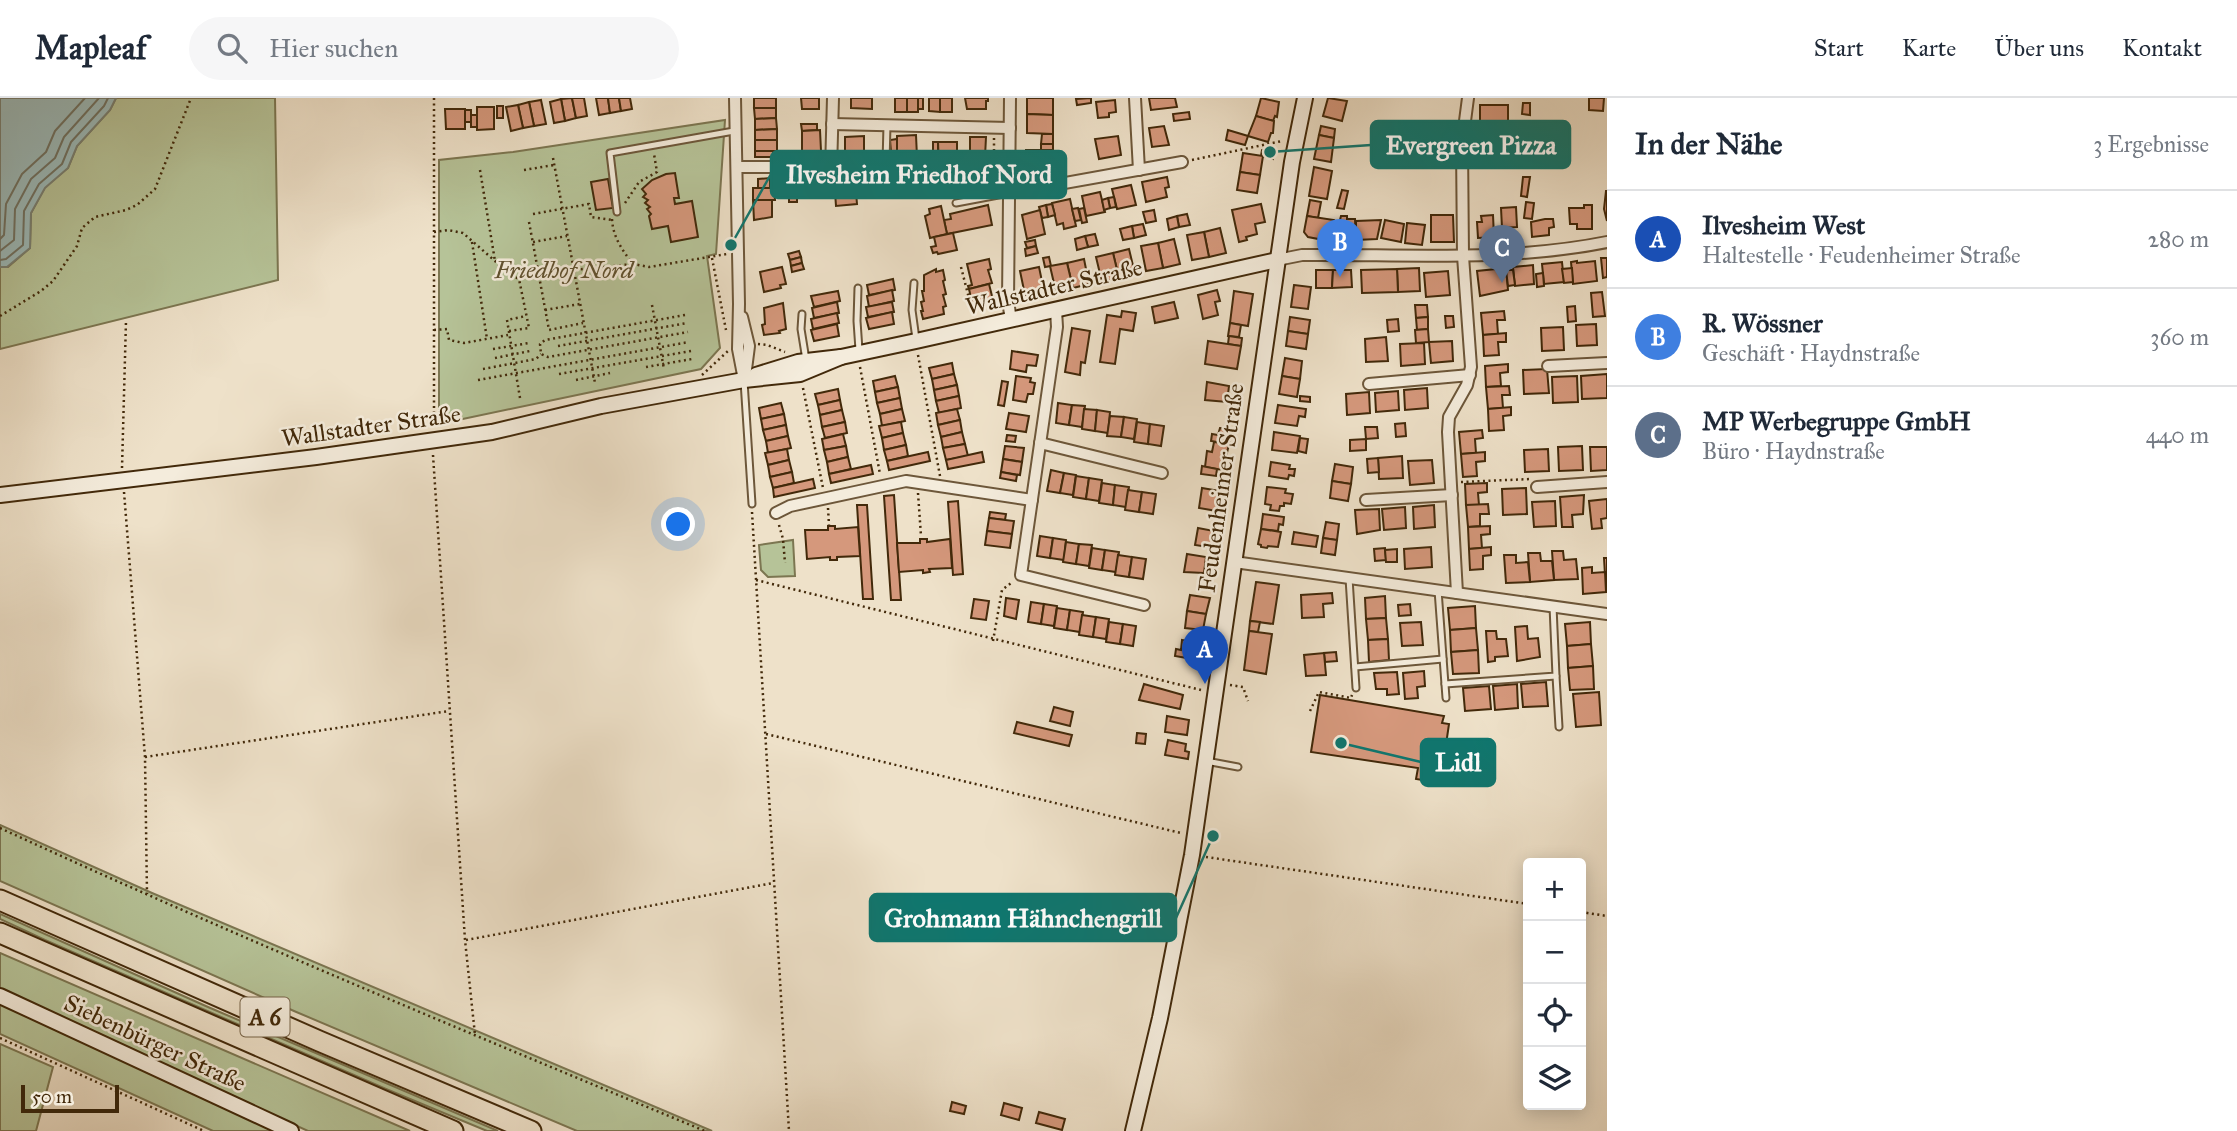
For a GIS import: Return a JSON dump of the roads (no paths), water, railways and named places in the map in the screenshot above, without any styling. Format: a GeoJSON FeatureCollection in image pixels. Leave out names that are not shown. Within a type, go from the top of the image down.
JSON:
{"type":"FeatureCollection","features":[{"type":"Feature","properties":{"kind":"highway","name":"A 6"},"geometry":{"type":"LineString","coordinates":[[0,900],[531,1131]]}},
{"type":"Feature","properties":{"kind":"highway","name":"A 6"},"geometry":{"type":"LineString","coordinates":[[0,933],[453,1131]]}},
{"type":"Feature","properties":{"kind":"main road","name":"Feudenheimer Straße"},"geometry":{"type":"LineString","coordinates":[[1133,1131],[1160,1018],[1192,855],[1295,138],[1306,98]]}},
{"type":"Feature","properties":{"kind":"main road","name":"Wallstadter Straße"},"geometry":{"type":"LineString","coordinates":[[744,380],[770,369],[806,360],[859,354],[1277,260]]}},
{"type":"Feature","properties":{"kind":"main road","name":"Wallstadter Straße"},"geometry":{"type":"LineString","coordinates":[[0,495],[433,436],[511,428],[601,406],[744,380],[800,374],[841,357]]}},
{"type":"Feature","properties":{"kind":"main road","name":"Siebenbürger Straße"},"geometry":{"type":"LineString","coordinates":[[0,996],[291,1131]]}},
{"type":"Feature","properties":{"kind":"street"},"geometry":{"type":"LineString","coordinates":[[735,98],[739,304],[734,349],[744,380]]}},
{"type":"Feature","properties":{"kind":"street"},"geometry":{"type":"LineString","coordinates":[[831,170],[833,98]]}},
{"type":"Feature","properties":{"kind":"street"},"geometry":{"type":"LineString","coordinates":[[1010,98],[1011,320]]}},
{"type":"Feature","properties":{"kind":"street"},"geometry":{"type":"LineString","coordinates":[[1135,98],[1139,170]]}},
{"type":"Feature","properties":{"kind":"street"},"geometry":{"type":"LineString","coordinates":[[1458,593],[1449,417],[1471,375],[1463,256],[1462,144],[1468,98]]}},
{"type":"Feature","properties":{"kind":"street"},"geometry":{"type":"LineString","coordinates":[[832,124],[1010,128]]}},
{"type":"Feature","properties":{"kind":"street"},"geometry":{"type":"LineString","coordinates":[[1009,193],[1182,162]]}},
{"type":"Feature","properties":{"kind":"street"},"geometry":{"type":"LineString","coordinates":[[737,167],[790,167]]}},
{"type":"Feature","properties":{"kind":"street"},"geometry":{"type":"LineString","coordinates":[[1277,260],[1302,255],[1463,256],[1579,247],[1607,242]]}},
{"type":"Feature","properties":{"kind":"street"},"geometry":{"type":"LineString","coordinates":[[739,304],[749,346],[744,380]]}},
{"type":"Feature","properties":{"kind":"street"},"geometry":{"type":"LineString","coordinates":[[1056,310],[1057,327],[1021,575],[1144,606]]}},
{"type":"Feature","properties":{"kind":"street"},"geometry":{"type":"LineString","coordinates":[[1548,366],[1607,363]]}},
{"type":"Feature","properties":{"kind":"street"},"geometry":{"type":"LineString","coordinates":[[1368,384],[1471,375]]}},
{"type":"Feature","properties":{"kind":"street"},"geometry":{"type":"LineString","coordinates":[[1040,443],[1162,473]]}},
{"type":"Feature","properties":{"kind":"street"},"geometry":{"type":"LineString","coordinates":[[776,513],[790,506],[906,481],[1032,500]]}},
{"type":"Feature","properties":{"kind":"street"},"geometry":{"type":"LineString","coordinates":[[1537,487],[1607,482]]}},
{"type":"Feature","properties":{"kind":"street"},"geometry":{"type":"LineString","coordinates":[[1366,500],[1452,495]]}},
{"type":"Feature","properties":{"kind":"street"},"geometry":{"type":"LineString","coordinates":[[1234,562],[1607,614]]}},
{"type":"Feature","properties":{"kind":"lane"},"geometry":{"type":"LineString","coordinates":[[886,163],[887,125]]}},
{"type":"Feature","properties":{"kind":"lane"},"geometry":{"type":"LineString","coordinates":[[617,212],[610,153],[736,130]]}},
{"type":"Feature","properties":{"kind":"lane"},"geometry":{"type":"LineString","coordinates":[[956,203],[1009,193]]}},
{"type":"Feature","properties":{"kind":"lane"},"geometry":{"type":"LineString","coordinates":[[914,283],[912,310],[916,341]]}},
{"type":"Feature","properties":{"kind":"lane"},"geometry":{"type":"LineString","coordinates":[[858,288],[859,354]]}},
{"type":"Feature","properties":{"kind":"lane"},"geometry":{"type":"LineString","coordinates":[[802,314],[801,329],[806,360]]}},
{"type":"Feature","properties":{"kind":"lane"},"geometry":{"type":"LineString","coordinates":[[744,380],[752,504]]}},
{"type":"Feature","properties":{"kind":"lane"},"geometry":{"type":"LineString","coordinates":[[1349,578],[1356,688]]}},
{"type":"Feature","properties":{"kind":"lane"},"geometry":{"type":"LineString","coordinates":[[1438,590],[1446,698]]}},
{"type":"Feature","properties":{"kind":"lane"},"geometry":{"type":"LineString","coordinates":[[1553,606],[1559,727]]}},
{"type":"Feature","properties":{"kind":"lane"},"geometry":{"type":"LineString","coordinates":[[1355,667],[1443,659]]}},
{"type":"Feature","properties":{"kind":"lane"},"geometry":{"type":"LineString","coordinates":[[1445,684],[1556,676]]}},
{"type":"Feature","properties":{"kind":"lane"},"geometry":{"type":"LineString","coordinates":[[1206,761],[1238,766]]}},
{"type":"Feature","properties":{"kind":"water"},"geometry":{"type":"Polygon","coordinates":[[[0,98],[116,98],[110,110],[77,146],[68,168],[45,188],[31,213],[30,248],[7,267],[0,267],[0,98]]]}},
{"type":"Feature","properties":{"kind":"place","name":"Evergreen Pizza"},"geometry":{"type":"Point","coordinates":[1270,152]}},
{"type":"Feature","properties":{"kind":"place","name":"Ilvesheim Friedhof Nord"},"geometry":{"type":"Point","coordinates":[731,245]}},
{"type":"Feature","properties":{"kind":"place","name":"R. Wössner"},"geometry":{"type":"Point","coordinates":[1340,277]}},
{"type":"Feature","properties":{"kind":"place","name":"MP Werbegruppe GmbH"},"geometry":{"type":"Point","coordinates":[1502,283]}},
{"type":"Feature","properties":{"kind":"place","name":"Ilvesheim West"},"geometry":{"type":"Point","coordinates":[1205,684]}},
{"type":"Feature","properties":{"kind":"place","name":"Lidl"},"geometry":{"type":"Point","coordinates":[1341,743]}},
{"type":"Feature","properties":{"kind":"place","name":"Grohmann Hähnchengrill"},"geometry":{"type":"Point","coordinates":[1213,836]}},
{"type":"Feature","properties":{"kind":"park label","name":"Friedhof Nord"},"geometry":{"type":"Point","coordinates":[564,270]}}]}
